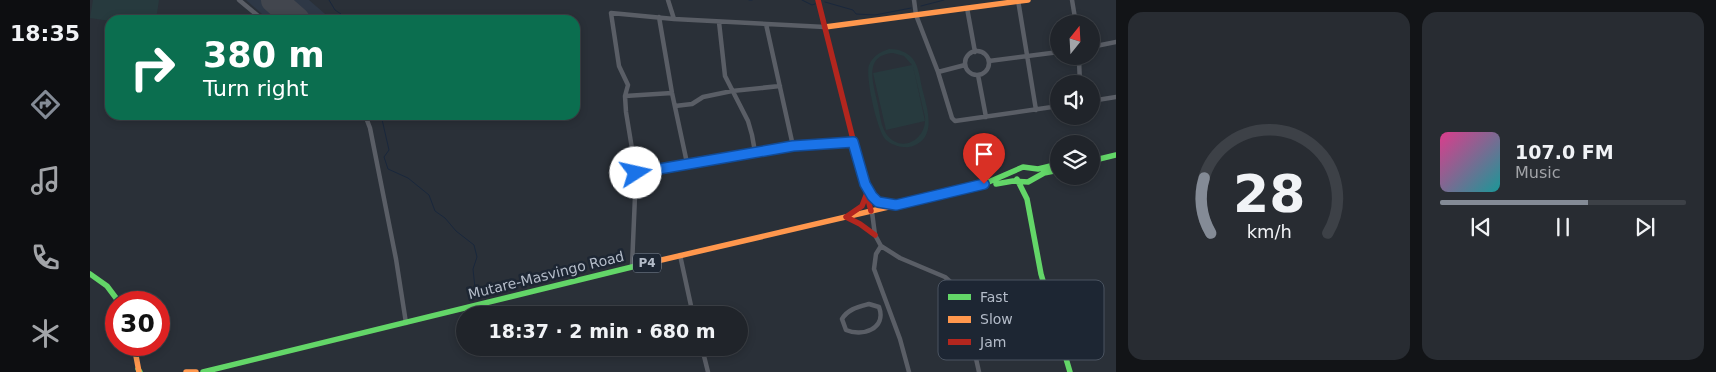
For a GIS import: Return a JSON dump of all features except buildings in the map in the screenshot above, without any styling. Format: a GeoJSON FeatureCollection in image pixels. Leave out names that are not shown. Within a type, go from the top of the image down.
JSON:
{"type":"FeatureCollection","features":[{"type":"Feature","properties":{"kind":"main road"},"geometry":{"type":"LineString","coordinates":[[818,0],[872,211]]}},
{"type":"Feature","properties":{"kind":"main road"},"geometry":{"type":"LineString","coordinates":[[825,27],[1028,0]]}},
{"type":"Feature","properties":{"kind":"main road"},"geometry":{"type":"LineString","coordinates":[[1100,154],[1116,150]]}},
{"type":"Feature","properties":{"kind":"main road"},"geometry":{"type":"LineString","coordinates":[[1100,159],[1116,155]]}},
{"type":"Feature","properties":{"kind":"main road","name":"Mutare-Masvingo Road"},"geometry":{"type":"LineString","coordinates":[[203,372],[680,254],[984,184],[1023,167],[1030,169],[1050,166]]}},
{"type":"Feature","properties":{"kind":"main road"},"geometry":{"type":"LineString","coordinates":[[1027,200],[1032,179],[1030,169]]}},
{"type":"Feature","properties":{"kind":"main road"},"geometry":{"type":"LineString","coordinates":[[1018,170],[1016,176],[1027,200],[1043,280]]}},
{"type":"Feature","properties":{"kind":"main road","name":"Mutare-Masvingo Road"},"geometry":{"type":"LineString","coordinates":[[984,184],[1028,182],[1050,173]]}},
{"type":"Feature","properties":{"kind":"main road"},"geometry":{"type":"LineString","coordinates":[[865,184],[878,202],[896,205]]}},
{"type":"Feature","properties":{"kind":"main road"},"geometry":{"type":"LineString","coordinates":[[867,193],[862,206],[846,217],[860,224],[875,236]]}},
{"type":"Feature","properties":{"kind":"main road"},"geometry":{"type":"LineString","coordinates":[[90,274],[111,291]]}},
{"type":"Feature","properties":{"kind":"main road"},"geometry":{"type":"LineString","coordinates":[[136,356],[139,371]]}},
{"type":"Feature","properties":{"kind":"main road"},"geometry":{"type":"LineString","coordinates":[[1066,360],[1070,372]]}},
{"type":"Feature","properties":{"kind":"main road"},"geometry":{"type":"LineString","coordinates":[[186,372],[196,372]]}},
{"type":"Feature","properties":{"kind":"street"},"geometry":{"type":"LineString","coordinates":[[239,0],[256,15]]}},
{"type":"Feature","properties":{"kind":"street"},"geometry":{"type":"LineString","coordinates":[[668,0],[674,19]]}},
{"type":"Feature","properties":{"kind":"street"},"geometry":{"type":"LineString","coordinates":[[914,0],[916,15],[938,72],[953,120],[960,122],[1050,108]]}},
{"type":"Feature","properties":{"kind":"street"},"geometry":{"type":"LineString","coordinates":[[1072,0],[1074,15]]}},
{"type":"Feature","properties":{"kind":"street"},"geometry":{"type":"LineString","coordinates":[[1019,1],[1036,110]]}},
{"type":"Feature","properties":{"kind":"street"},"geometry":{"type":"LineString","coordinates":[[967,8],[975,52]]}},
{"type":"Feature","properties":{"kind":"street"},"geometry":{"type":"LineString","coordinates":[[632,266],[636,173],[625,96],[628,85],[620,66],[611,13],[719,22],[825,27]]}},
{"type":"Feature","properties":{"kind":"street"},"geometry":{"type":"LineString","coordinates":[[659,17],[686,164]]}},
{"type":"Feature","properties":{"kind":"street"},"geometry":{"type":"LineString","coordinates":[[719,22],[724,76],[748,121],[755,152]]}},
{"type":"Feature","properties":{"kind":"street"},"geometry":{"type":"LineString","coordinates":[[766,24],[793,146]]}},
{"type":"Feature","properties":{"kind":"street"},"geometry":{"type":"LineString","coordinates":[[1100,45],[1116,42]]}},
{"type":"Feature","properties":{"kind":"street"},"geometry":{"type":"LineString","coordinates":[[975,52],[982,53],[989,61],[985,72],[978,75],[968,71],[965,65],[969,55],[975,52]]}},
{"type":"Feature","properties":{"kind":"street"},"geometry":{"type":"LineString","coordinates":[[989,61],[1050,53]]}},
{"type":"Feature","properties":{"kind":"street"},"geometry":{"type":"LineString","coordinates":[[938,72],[965,65]]}},
{"type":"Feature","properties":{"kind":"street"},"geometry":{"type":"LineString","coordinates":[[978,75],[986,117]]}},
{"type":"Feature","properties":{"kind":"street"},"geometry":{"type":"LineString","coordinates":[[675,106],[692,104],[703,97],[732,91],[780,86]]}},
{"type":"Feature","properties":{"kind":"street"},"geometry":{"type":"LineString","coordinates":[[625,96],[672,93]]}},
{"type":"Feature","properties":{"kind":"street"},"geometry":{"type":"LineString","coordinates":[[1100,100],[1116,97]]}},
{"type":"Feature","properties":{"kind":"street"},"geometry":{"type":"LineString","coordinates":[[368,120],[406,323]]}},
{"type":"Feature","properties":{"kind":"street"},"geometry":{"type":"LineString","coordinates":[[636,173],[793,146],[853,142]]}},
{"type":"Feature","properties":{"kind":"street"},"geometry":{"type":"LineString","coordinates":[[872,211],[875,236],[881,246],[900,258],[948,280]]}},
{"type":"Feature","properties":{"kind":"street"},"geometry":{"type":"LineString","coordinates":[[881,246],[876,254],[874,268],[900,339],[909,372]]}},
{"type":"Feature","properties":{"kind":"street"},"geometry":{"type":"LineString","coordinates":[[680,254],[690,306]]}},
{"type":"Feature","properties":{"kind":"street"},"geometry":{"type":"LineString","coordinates":[[874,305],[878,307],[881,314],[878,324],[871,331],[850,332],[843,326],[842,319],[845,313],[852,309],[874,305]]}},
{"type":"Feature","properties":{"kind":"street"},"geometry":{"type":"LineString","coordinates":[[704,356],[708,372]]}},
{"type":"Feature","properties":{"kind":"shaded area"},"geometry":{"type":"Polygon","coordinates":[[[246,0],[309,0],[326,15],[263,15],[246,0]]]}},
{"type":"Feature","properties":{"kind":"green space"},"geometry":{"type":"Polygon","coordinates":[[[93,0],[159,0],[157,15],[105,15],[105,20],[90,18],[93,0]]]}},
{"type":"Feature","properties":{"kind":"green space"},"geometry":{"type":"Polygon","coordinates":[[[889,49],[908,54],[915,62],[928,114],[928,131],[924,138],[909,147],[896,146],[885,139],[872,103],[869,65],[880,53],[889,49]],[[893,53],[883,55],[877,59],[872,73],[880,117],[885,132],[893,141],[906,143],[918,137],[925,125],[925,121],[886,130],[873,73],[912,65],[904,56],[893,53]],[[913,66],[925,120],[925,117],[913,66]]]}},
{"type":"Feature","properties":{"kind":"waterway"},"geometry":{"type":"LineString","coordinates":[[329,0],[335,10],[341,15]]}},
{"type":"Feature","properties":{"kind":"waterway"},"geometry":{"type":"LineString","coordinates":[[802,0],[812,5],[815,4]]}},
{"type":"Feature","properties":{"kind":"waterway"},"geometry":{"type":"LineString","coordinates":[[921,6],[944,0]]}},
{"type":"Feature","properties":{"kind":"waterway"},"geometry":{"type":"LineString","coordinates":[[825,2],[853,10],[856,14],[875,15],[911,8]]}},
{"type":"Feature","properties":{"kind":"waterway"},"geometry":{"type":"LineString","coordinates":[[382,120],[389,150],[384,157],[388,169],[408,178],[429,195],[435,211],[474,245],[477,257],[473,269],[476,297]]}},
{"type":"Feature","properties":{"kind":"runway"},"geometry":{"type":"LineString","coordinates":[[274,0],[291,15]]}},
{"type":"Feature","properties":{"kind":"traffic: fast"},"geometry":{"type":"LineString","coordinates":[[1100,159],[1116,155]]}},
{"type":"Feature","properties":{"kind":"traffic: fast"},"geometry":{"type":"LineString","coordinates":[[927,198],[984,184],[1023,167],[1038,169],[1050,166]]}},
{"type":"Feature","properties":{"kind":"traffic: fast"},"geometry":{"type":"LineString","coordinates":[[996,184],[1013,181],[1028,182],[1050,172]]}},
{"type":"Feature","properties":{"kind":"traffic: fast"},"geometry":{"type":"LineString","coordinates":[[1017,179],[1027,199]]}},
{"type":"Feature","properties":{"kind":"traffic: fast"},"geometry":{"type":"LineString","coordinates":[[1027,199],[1043,280]]}},
{"type":"Feature","properties":{"kind":"traffic: fast"},"geometry":{"type":"LineString","coordinates":[[203,372],[640,265]]}},
{"type":"Feature","properties":{"kind":"traffic: fast"},"geometry":{"type":"LineString","coordinates":[[90,274],[111,291]]}},
{"type":"Feature","properties":{"kind":"traffic: fast"},"geometry":{"type":"LineString","coordinates":[[1066,360],[1070,372]]}},
{"type":"Feature","properties":{"kind":"traffic: slow"},"geometry":{"type":"LineString","coordinates":[[825,27],[1028,0]]}},
{"type":"Feature","properties":{"kind":"traffic: slow"},"geometry":{"type":"LineString","coordinates":[[640,265],[927,198]]}},
{"type":"Feature","properties":{"kind":"traffic: slow"},"geometry":{"type":"LineString","coordinates":[[136,356],[139,372]]}},
{"type":"Feature","properties":{"kind":"traffic: slow"},"geometry":{"type":"LineString","coordinates":[[186,372],[196,372]]}},
{"type":"Feature","properties":{"kind":"traffic: jam"},"geometry":{"type":"LineString","coordinates":[[818,0],[871,211]]}},
{"type":"Feature","properties":{"kind":"traffic: jam"},"geometry":{"type":"LineString","coordinates":[[865,184],[876,198],[892,204]]}},
{"type":"Feature","properties":{"kind":"traffic: jam"},"geometry":{"type":"LineString","coordinates":[[867,193],[862,206],[846,217],[875,235]]}},
{"type":"Feature","properties":{"kind":"route"},"geometry":{"type":"LineString","coordinates":[[636,173],[793,146],[853,142],[865,184],[878,202],[896,205],[984,184]]}}]}
